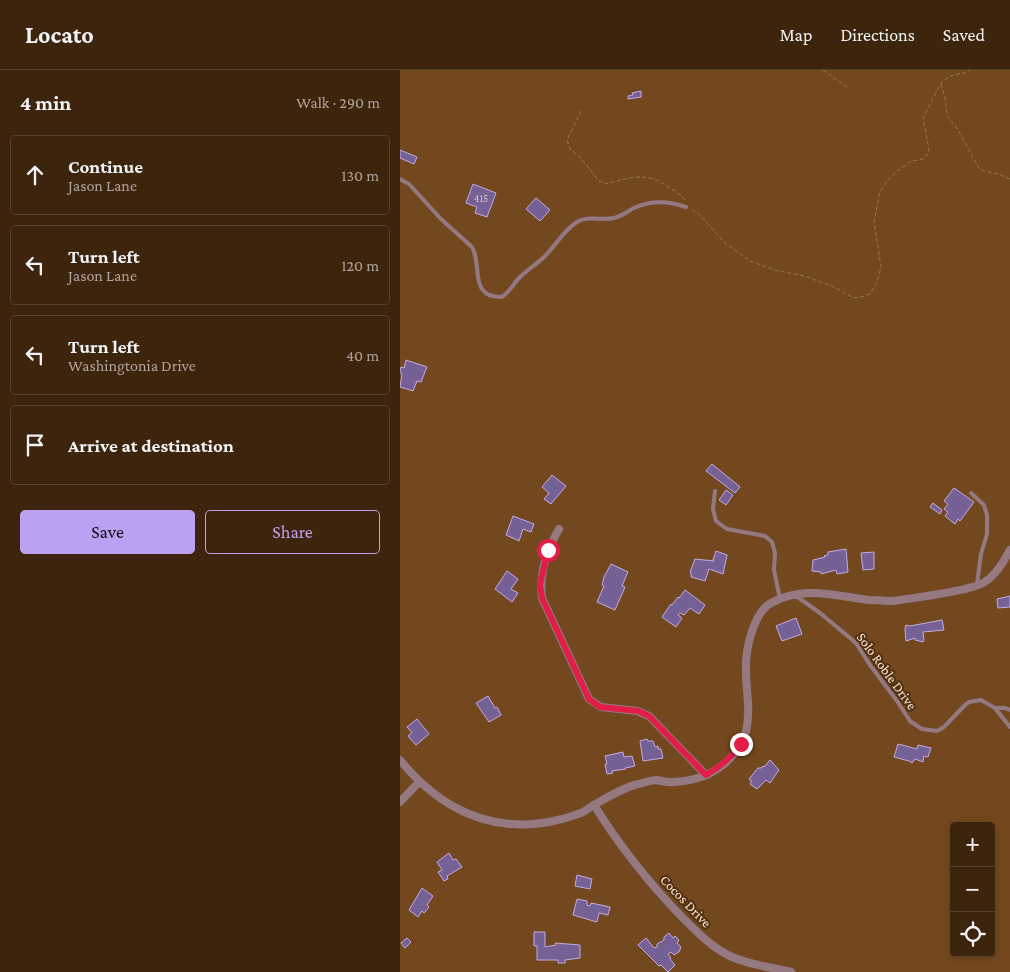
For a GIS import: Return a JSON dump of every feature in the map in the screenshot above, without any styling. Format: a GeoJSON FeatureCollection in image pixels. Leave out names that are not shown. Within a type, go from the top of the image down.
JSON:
{"type":"FeatureCollection","features":[{"type":"Feature","properties":{"kind":"street"},"geometry":{"type":"LineString","coordinates":[[559,530],[545,560],[540,584],[542,598],[589,699],[600,707],[638,711],[649,716],[706,775]]}},
{"type":"Feature","properties":{"kind":"street"},"geometry":{"type":"LineString","coordinates":[[400,760],[419,782],[444,803],[479,819],[516,825],[542,823],[582,812],[627,788],[640,784],[657,780],[671,783],[696,779],[720,767],[732,756],[746,733],[748,716],[746,669],[748,646],[760,614],[770,603],[793,594],[824,592],[868,600],[892,601],[976,586],[989,578],[1003,564],[1010,550]]}},
{"type":"Feature","properties":{"kind":"street"},"geometry":{"type":"LineString","coordinates":[[400,802],[419,782]]}},
{"type":"Feature","properties":{"kind":"street","name":"Cocos Drive"},"geometry":{"type":"LineString","coordinates":[[594,805],[617,841],[664,898],[694,929],[714,946],[741,960],[791,972]]}},
{"type":"Feature","properties":{"kind":"lane"},"geometry":{"type":"LineString","coordinates":[[400,179],[409,184],[441,219],[472,247],[476,252],[479,284],[491,296],[501,297],[578,221],[589,218],[614,218],[649,202],[674,203],[686,207]]}},
{"type":"Feature","properties":{"kind":"lane"},"geometry":{"type":"LineString","coordinates":[[715,491],[713,509],[716,521],[727,529],[764,536],[772,542],[775,553],[774,570],[780,599]]}},
{"type":"Feature","properties":{"kind":"lane"},"geometry":{"type":"LineString","coordinates":[[971,493],[984,505],[987,515],[987,534],[981,554],[976,586]]}},
{"type":"Feature","properties":{"kind":"lane","name":"Solo Roble Drive"},"geometry":{"type":"LineString","coordinates":[[793,594],[820,613],[856,643],[910,721],[922,729],[936,731],[944,727],[964,705],[970,702],[981,700],[995,708],[1010,710]]}},
{"type":"Feature","properties":{"kind":"lane"},"geometry":{"type":"LineString","coordinates":[[995,708],[1010,727]]}},
{"type":"Feature","properties":{"kind":"path"},"geometry":{"type":"LineString","coordinates":[[823,70],[847,87]]}},
{"type":"Feature","properties":{"kind":"path"},"geometry":{"type":"LineString","coordinates":[[581,111],[567,140],[570,149],[580,157],[599,182],[605,184],[637,176],[661,181],[682,196],[686,201],[686,207],[699,214],[725,243],[750,261],[775,270],[804,276],[858,298],[870,294],[877,282],[881,267],[874,220],[880,192],[896,172],[912,161],[922,159],[928,154],[929,149],[924,118],[941,83],[950,76],[970,70]]}},
{"type":"Feature","properties":{"kind":"path"},"geometry":{"type":"LineString","coordinates":[[941,83],[947,116],[958,130],[980,170],[1010,179]]}},
{"type":"Feature","properties":{"kind":"shaded area"},"geometry":{"type":"Polygon","coordinates":[[[400,70],[1010,70],[1010,972],[400,972],[400,70]]]}},
{"type":"Feature","properties":{"kind":"building"},"geometry":{"type":"Polygon","coordinates":[[[641,91],[641,97],[628,99],[628,96],[633,95],[632,93],[641,91]]]}},
{"type":"Feature","properties":{"kind":"building"},"geometry":{"type":"Polygon","coordinates":[[[400,150],[417,157],[414,164],[400,158],[400,150]]]}},
{"type":"Feature","properties":{"kind":"building"},"geometry":{"type":"Polygon","coordinates":[[[473,184],[496,193],[487,217],[475,213],[477,207],[466,203],[473,184]]]}},
{"type":"Feature","properties":{"kind":"building"},"geometry":{"type":"Polygon","coordinates":[[[536,198],[550,210],[540,221],[526,209],[536,198]]]}},
{"type":"Feature","properties":{"kind":"building"},"geometry":{"type":"Polygon","coordinates":[[[406,360],[427,367],[421,382],[417,381],[413,391],[400,387],[402,375],[400,371],[401,367],[404,368],[406,360]]]}},
{"type":"Feature","properties":{"kind":"building"},"geometry":{"type":"Polygon","coordinates":[[[712,464],[740,487],[735,493],[706,471],[712,464]]]}},
{"type":"Feature","properties":{"kind":"building"},"geometry":{"type":"Polygon","coordinates":[[[552,475],[566,486],[551,504],[544,499],[549,493],[542,487],[552,475]]]}},
{"type":"Feature","properties":{"kind":"building"},"geometry":{"type":"Polygon","coordinates":[[[954,488],[974,502],[960,521],[958,519],[955,524],[945,516],[948,512],[944,509],[948,504],[944,501],[954,488]]]}},
{"type":"Feature","properties":{"kind":"building"},"geometry":{"type":"Polygon","coordinates":[[[726,490],[733,495],[726,505],[719,500],[726,490]]]}},
{"type":"Feature","properties":{"kind":"building"},"geometry":{"type":"Polygon","coordinates":[[[933,503],[942,510],[940,514],[930,507],[933,503]]]}},
{"type":"Feature","properties":{"kind":"building"},"geometry":{"type":"Polygon","coordinates":[[[513,516],[534,524],[531,532],[523,529],[519,541],[506,535],[513,516]]]}},
{"type":"Feature","properties":{"kind":"building"},"geometry":{"type":"Polygon","coordinates":[[[846,549],[848,572],[837,574],[836,570],[821,574],[821,572],[812,571],[813,560],[825,557],[828,555],[828,552],[846,549]]]}},
{"type":"Feature","properties":{"kind":"building"},"geometry":{"type":"Polygon","coordinates":[[[716,551],[727,555],[723,574],[709,569],[705,581],[691,577],[690,572],[695,559],[714,561],[716,551]]]}},
{"type":"Feature","properties":{"kind":"building"},"geometry":{"type":"Polygon","coordinates":[[[874,552],[874,569],[863,570],[861,553],[874,552]]]}},
{"type":"Feature","properties":{"kind":"building"},"geometry":{"type":"Polygon","coordinates":[[[611,564],[628,572],[622,586],[625,587],[615,610],[597,602],[604,586],[602,585],[604,577],[611,564]]]}},
{"type":"Feature","properties":{"kind":"building"},"geometry":{"type":"Polygon","coordinates":[[[507,571],[518,579],[511,589],[518,593],[512,602],[495,589],[507,571]]]}},
{"type":"Feature","properties":{"kind":"building"},"geometry":{"type":"Polygon","coordinates":[[[685,590],[705,605],[699,614],[690,608],[684,615],[680,613],[678,615],[682,618],[676,627],[662,617],[671,604],[685,590]]]}},
{"type":"Feature","properties":{"kind":"building"},"geometry":{"type":"Polygon","coordinates":[[[1010,596],[1010,607],[998,608],[997,599],[1010,596]]]}},
{"type":"Feature","properties":{"kind":"building"},"geometry":{"type":"Polygon","coordinates":[[[796,618],[802,634],[782,641],[776,626],[796,618]]]}},
{"type":"Feature","properties":{"kind":"building"},"geometry":{"type":"Polygon","coordinates":[[[942,620],[944,630],[923,632],[923,642],[915,640],[915,638],[906,641],[906,625],[910,626],[942,620]]]}},
{"type":"Feature","properties":{"kind":"building"},"geometry":{"type":"Polygon","coordinates":[[[488,696],[501,715],[489,722],[476,703],[488,696]]]}},
{"type":"Feature","properties":{"kind":"building"},"geometry":{"type":"Polygon","coordinates":[[[417,719],[429,734],[416,745],[408,736],[412,733],[407,727],[417,719]]]}},
{"type":"Feature","properties":{"kind":"building"},"geometry":{"type":"Polygon","coordinates":[[[647,739],[648,741],[653,741],[655,747],[658,746],[658,749],[661,749],[663,758],[643,761],[640,741],[647,739]]]}},
{"type":"Feature","properties":{"kind":"building"},"geometry":{"type":"Polygon","coordinates":[[[898,744],[917,749],[918,745],[931,748],[928,757],[924,756],[923,762],[915,759],[912,763],[894,757],[898,744]]]}},
{"type":"Feature","properties":{"kind":"building"},"geometry":{"type":"Polygon","coordinates":[[[623,752],[624,757],[632,756],[635,766],[612,771],[613,773],[607,774],[605,756],[623,752]]]}},
{"type":"Feature","properties":{"kind":"building"},"geometry":{"type":"Polygon","coordinates":[[[770,760],[779,770],[770,783],[766,780],[757,789],[750,784],[752,781],[749,779],[758,768],[764,767],[770,760]]]}},
{"type":"Feature","properties":{"kind":"building"},"geometry":{"type":"Polygon","coordinates":[[[449,853],[453,860],[456,859],[462,867],[447,876],[448,879],[444,881],[438,872],[442,870],[437,862],[449,853]]]}},
{"type":"Feature","properties":{"kind":"building"},"geometry":{"type":"Polygon","coordinates":[[[577,875],[592,879],[590,889],[575,886],[577,875]]]}},
{"type":"Feature","properties":{"kind":"building"},"geometry":{"type":"Polygon","coordinates":[[[422,888],[433,896],[427,905],[429,907],[424,913],[422,911],[418,917],[409,910],[422,888]]]}},
{"type":"Feature","properties":{"kind":"building"},"geometry":{"type":"Polygon","coordinates":[[[577,899],[587,901],[587,905],[590,906],[591,903],[610,907],[608,915],[599,913],[597,922],[573,915],[577,899]]]}},
{"type":"Feature","properties":{"kind":"building"},"geometry":{"type":"Polygon","coordinates":[[[534,932],[545,932],[545,947],[556,945],[555,943],[580,945],[580,958],[565,960],[565,963],[558,963],[558,960],[537,960],[534,932]]]}},
{"type":"Feature","properties":{"kind":"building"},"geometry":{"type":"Polygon","coordinates":[[[669,933],[673,938],[675,936],[679,940],[677,943],[681,947],[679,952],[674,955],[671,952],[668,954],[675,965],[668,972],[661,965],[659,966],[638,945],[646,938],[654,948],[657,947],[657,944],[664,940],[664,937],[669,933]]]}},
{"type":"Feature","properties":{"kind":"building"},"geometry":{"type":"Polygon","coordinates":[[[407,938],[411,942],[405,948],[401,943],[407,938]]]}},
{"type":"Feature","properties":{"kind":"route"},"geometry":{"type":"LineString","coordinates":[[548,550],[540,584],[542,598],[589,699],[600,707],[638,711],[649,716],[706,775],[720,767],[741,744]]}}]}
